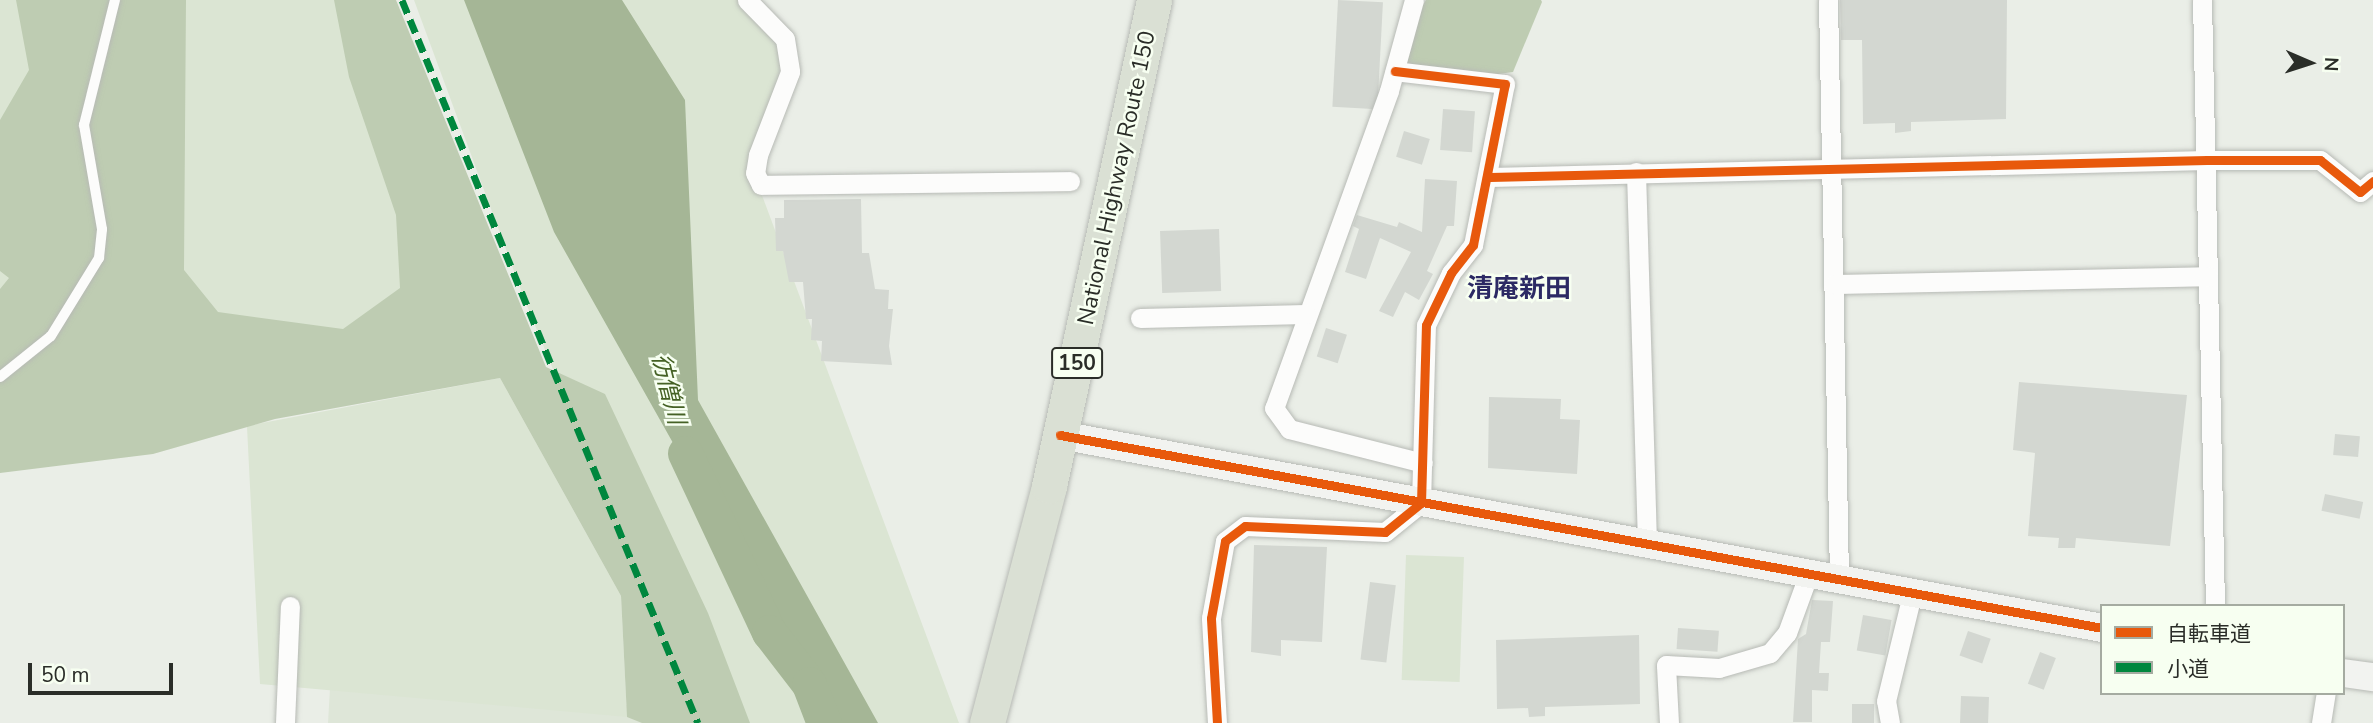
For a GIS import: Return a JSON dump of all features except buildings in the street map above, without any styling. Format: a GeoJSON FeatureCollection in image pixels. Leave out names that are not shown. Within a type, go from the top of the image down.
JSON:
{"type":"FeatureCollection","features":[{"type":"Feature","properties":{"kind":"highway","name":"National Highway Route 150"},"geometry":{"type":"LineString","coordinates":[[986,723],[1060,435],[1154,0]]}},
{"type":"Feature","properties":{"kind":"street"},"geometry":{"type":"LineString","coordinates":[[747,0],[785,39],[790,72],[758,155],[755,173],[761,186],[1070,181]]}},
{"type":"Feature","properties":{"kind":"street"},"geometry":{"type":"LineString","coordinates":[[1414,0],[1395,71],[1274,408],[1289,429],[1423,463]]}},
{"type":"Feature","properties":{"kind":"street"},"geometry":{"type":"LineString","coordinates":[[1828,0],[1839,580]]}},
{"type":"Feature","properties":{"kind":"street"},"geometry":{"type":"LineString","coordinates":[[2202,0],[2215,604]]}},
{"type":"Feature","properties":{"kind":"street"},"geometry":{"type":"LineString","coordinates":[[1217,723],[1211,618],[1225,541],[1245,526],[1385,532],[1420,503],[1426,325],[1451,273],[1474,245],[1490,177],[1506,84],[1395,71]]}},
{"type":"Feature","properties":{"kind":"street"},"geometry":{"type":"LineString","coordinates":[[1490,177],[2207,160],[2320,160],[2367,187],[2373,174]]}},
{"type":"Feature","properties":{"kind":"street"},"geometry":{"type":"LineString","coordinates":[[1636,172],[1647,543]]}},
{"type":"Feature","properties":{"kind":"street"},"geometry":{"type":"LineString","coordinates":[[1834,284],[2208,276]]}},
{"type":"Feature","properties":{"kind":"street"},"geometry":{"type":"LineString","coordinates":[[1140,318],[1306,314]]}},
{"type":"Feature","properties":{"kind":"street"},"geometry":{"type":"LineString","coordinates":[[1060,435],[2100,628]]}},
{"type":"Feature","properties":{"kind":"street"},"geometry":{"type":"LineString","coordinates":[[1669,723],[1666,665],[1719,668],[1770,653],[1787,633],[1809,573]]}},
{"type":"Feature","properties":{"kind":"street"},"geometry":{"type":"LineString","coordinates":[[1890,723],[1886,701],[1912,594]]}},
{"type":"Feature","properties":{"kind":"street"},"geometry":{"type":"LineString","coordinates":[[285,723],[290,606]]}},
{"type":"Feature","properties":{"kind":"street"},"geometry":{"type":"LineString","coordinates":[[2345,673],[2373,677]]}},
{"type":"Feature","properties":{"kind":"street"},"geometry":{"type":"LineString","coordinates":[[2321,723],[2326,695]]}},
{"type":"Feature","properties":{"kind":"lane"},"geometry":{"type":"LineString","coordinates":[[0,377],[51,335],[99,258],[102,229],[84,125],[115,0]]}},
{"type":"Feature","properties":{"kind":"shaded area"},"geometry":{"type":"Polygon","coordinates":[[[0,0],[370,0],[472,357],[251,425],[500,378],[621,596],[627,717],[260,684],[247,427],[0,434],[0,0]]]}},
{"type":"Feature","properties":{"kind":"shaded area"},"geometry":{"type":"Polygon","coordinates":[[[16,0],[186,0],[184,270],[218,312],[343,329],[400,288],[396,215],[349,77],[334,0],[396,0],[546,367],[605,394],[708,613],[750,723],[642,723],[627,717],[621,596],[500,378],[275,419],[153,454],[0,473],[0,289],[9,278],[0,271],[0,120],[29,70],[16,0]]]}},
{"type":"Feature","properties":{"kind":"shaded area"},"geometry":{"type":"Polygon","coordinates":[[[414,0],[753,0],[785,39],[760,190],[959,723],[698,723],[525,301],[414,0]]]}},
{"type":"Feature","properties":{"kind":"shaded area"},"geometry":{"type":"Polygon","coordinates":[[[1426,0],[1542,2],[1513,72],[1462,79],[1395,71],[1407,32],[1426,0]]]}},
{"type":"Feature","properties":{"kind":"shaded area"},"geometry":{"type":"Polygon","coordinates":[[[1406,555],[1464,557],[1460,682],[1402,680],[1406,555]]]}},
{"type":"Feature","properties":{"kind":"shaded area"},"geometry":{"type":"Polygon","coordinates":[[[330,688],[660,707],[668,723],[328,723],[330,688]]]}},
{"type":"Feature","properties":{"kind":"water"},"geometry":{"type":"Polygon","coordinates":[[[464,0],[622,0],[685,100],[698,400],[878,723],[823,723],[809,684],[554,232],[464,0]]]}},
{"type":"Feature","properties":{"kind":"waterway","name":"彷僧川"},"geometry":{"type":"LineString","coordinates":[[685,453],[769,632],[809,684],[824,723]]}},
{"type":"Feature","properties":{"kind":"marked path"},"geometry":{"type":"LineString","coordinates":[[402,0],[698,723]]}},
{"type":"Feature","properties":{"kind":"cycle path"},"geometry":{"type":"LineString","coordinates":[[1217,723],[1211,618],[1225,541],[1245,526],[1385,532],[1421,503],[1426,325],[1451,273],[1473,245],[1505,84],[1395,71]]}},
{"type":"Feature","properties":{"kind":"cycle path"},"geometry":{"type":"LineString","coordinates":[[1490,177],[2207,160],[2320,160],[2360,192],[2373,181]]}},
{"type":"Feature","properties":{"kind":"cycle path"},"geometry":{"type":"LineString","coordinates":[[1060,435],[2100,628]]}},
{"type":"Feature","properties":{"kind":"district","name":"清庵新田"},"geometry":{"type":"Point","coordinates":[1519,289]}}]}
